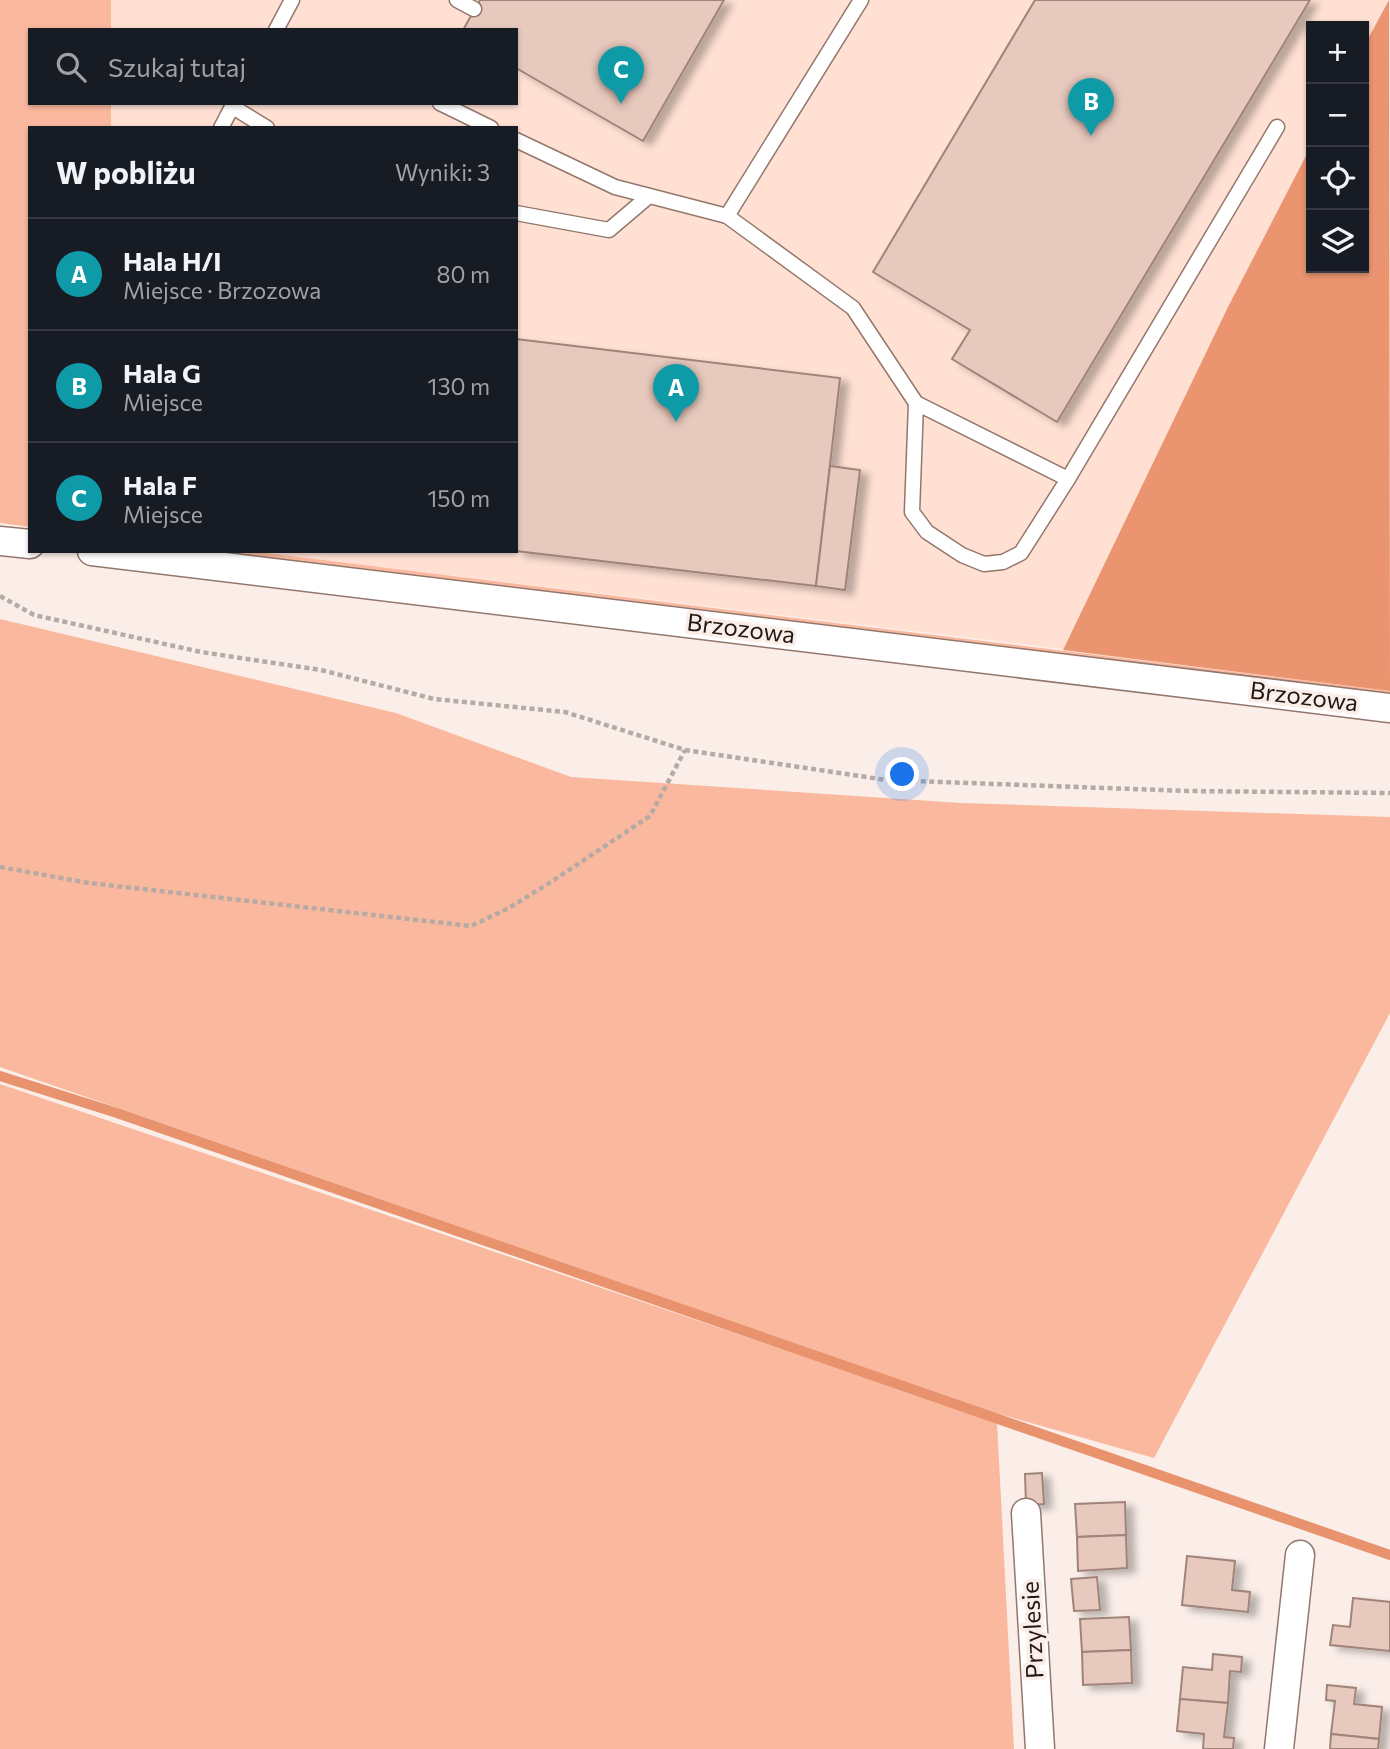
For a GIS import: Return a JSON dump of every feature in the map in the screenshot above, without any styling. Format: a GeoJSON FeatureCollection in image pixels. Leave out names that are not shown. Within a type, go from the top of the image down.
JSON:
{"type":"FeatureCollection","features":[{"type":"Feature","properties":{"kind":"street"},"geometry":{"type":"LineString","coordinates":[[0,541],[28,544]]}},
{"type":"Feature","properties":{"kind":"street","name":"Brzozowa"},"geometry":{"type":"LineString","coordinates":[[109,553],[1390,708]]}},
{"type":"Feature","properties":{"kind":"street","name":"Przylesie"},"geometry":{"type":"LineString","coordinates":[[1026,1513],[1040,1749]]}},
{"type":"Feature","properties":{"kind":"street"},"geometry":{"type":"LineString","coordinates":[[1279,1749],[1300,1555]]}},
{"type":"Feature","properties":{"kind":"lane"},"geometry":{"type":"LineString","coordinates":[[280,28],[292,0]]}},
{"type":"Feature","properties":{"kind":"lane"},"geometry":{"type":"LineString","coordinates":[[457,0],[474,9]]}},
{"type":"Feature","properties":{"kind":"lane"},"geometry":{"type":"LineString","coordinates":[[727,216],[861,0]]}},
{"type":"Feature","properties":{"kind":"lane"},"geometry":{"type":"LineString","coordinates":[[221,126],[234,105],[264,126]]}},
{"type":"Feature","properties":{"kind":"lane"},"geometry":{"type":"LineString","coordinates":[[444,105],[487,126]]}},
{"type":"Feature","properties":{"kind":"lane"},"geometry":{"type":"LineString","coordinates":[[916,403],[912,512],[927,532],[962,555],[984,564],[1003,562],[1021,553],[1278,127]]}},
{"type":"Feature","properties":{"kind":"lane"},"geometry":{"type":"LineString","coordinates":[[518,141],[615,187],[727,216],[853,308],[916,403],[1068,478]]}},
{"type":"Feature","properties":{"kind":"lane"},"geometry":{"type":"LineString","coordinates":[[518,213],[609,230],[649,196]]}},
{"type":"Feature","properties":{"kind":"path"},"geometry":{"type":"LineString","coordinates":[[0,596],[34,615],[201,652],[321,670],[434,699],[565,712],[685,750],[886,780],[1214,792],[1390,793]]}},
{"type":"Feature","properties":{"kind":"path"},"geometry":{"type":"LineString","coordinates":[[0,867],[89,883],[471,926],[509,908],[650,816],[685,750]]}},
{"type":"Feature","properties":{"kind":"shaded area"},"geometry":{"type":"Polygon","coordinates":[[[0,0],[111,0],[111,28],[28,28],[28,105],[111,105],[111,126],[28,126],[28,527],[0,523],[0,0]]]}},
{"type":"Feature","properties":{"kind":"shaded area"},"geometry":{"type":"Polygon","coordinates":[[[111,0],[1389,0],[1369,37],[1369,21],[1306,21],[1306,156],[1227,309],[1063,649],[266,553],[518,553],[518,126],[111,126],[111,105],[518,105],[518,28],[111,28],[111,0]]]}},
{"type":"Feature","properties":{"kind":"shaded area"},"geometry":{"type":"Polygon","coordinates":[[[1389,0],[1390,691],[1063,650],[1227,309],[1306,156],[1306,273],[1369,273],[1369,37],[1389,0]]]}},
{"type":"Feature","properties":{"kind":"shaded area"},"geometry":{"type":"Polygon","coordinates":[[[226,553],[265,553],[1390,691],[1390,697],[986,644],[226,553]]]}},
{"type":"Feature","properties":{"kind":"shaded area"},"geometry":{"type":"Polygon","coordinates":[[[0,619],[396,713],[571,777],[961,803],[1390,817],[1390,1013],[1154,1458],[989,1411],[0,1067],[0,619]]]}},
{"type":"Feature","properties":{"kind":"shaded area"},"geometry":{"type":"Polygon","coordinates":[[[0,1084],[997,1422],[1014,1749],[0,1749],[0,1084]]]}},
{"type":"Feature","properties":{"kind":"building"},"geometry":{"type":"Polygon","coordinates":[[[480,0],[724,0],[643,141],[518,69],[518,28],[464,28],[480,0]]]}},
{"type":"Feature","properties":{"kind":"building"},"geometry":{"type":"Polygon","coordinates":[[[1035,0],[1310,0],[1057,422],[952,359],[970,330],[873,272],[1035,0]]]}},
{"type":"Feature","properties":{"kind":"building"},"geometry":{"type":"Polygon","coordinates":[[[518,339],[840,378],[816,586],[518,551],[518,339]]]}},
{"type":"Feature","properties":{"kind":"building"},"geometry":{"type":"Polygon","coordinates":[[[830,466],[860,470],[845,590],[816,586],[830,466]]]}},
{"type":"Feature","properties":{"kind":"building"},"geometry":{"type":"Polygon","coordinates":[[[1042,1473],[1044,1504],[1026,1505],[1025,1474],[1042,1473]]]}},
{"type":"Feature","properties":{"kind":"building"},"geometry":{"type":"Polygon","coordinates":[[[1125,1502],[1126,1535],[1077,1537],[1075,1504],[1125,1502]]]}},
{"type":"Feature","properties":{"kind":"building"},"geometry":{"type":"Polygon","coordinates":[[[1126,1535],[1127,1568],[1078,1571],[1077,1537],[1126,1535]]]}},
{"type":"Feature","properties":{"kind":"building"},"geometry":{"type":"Polygon","coordinates":[[[1187,1556],[1235,1561],[1232,1590],[1250,1592],[1248,1612],[1182,1605],[1187,1556]]]}},
{"type":"Feature","properties":{"kind":"building"},"geometry":{"type":"Polygon","coordinates":[[[1097,1577],[1100,1610],[1074,1611],[1071,1579],[1097,1577]]]}},
{"type":"Feature","properties":{"kind":"building"},"geometry":{"type":"Polygon","coordinates":[[[1353,1598],[1390,1602],[1390,1651],[1330,1645],[1333,1625],[1350,1627],[1353,1598]]]}},
{"type":"Feature","properties":{"kind":"building"},"geometry":{"type":"Polygon","coordinates":[[[1129,1617],[1131,1650],[1082,1652],[1080,1619],[1129,1617]]]}},
{"type":"Feature","properties":{"kind":"building"},"geometry":{"type":"Polygon","coordinates":[[[1131,1650],[1132,1683],[1083,1685],[1082,1652],[1131,1650]]]}},
{"type":"Feature","properties":{"kind":"building"},"geometry":{"type":"Polygon","coordinates":[[[1213,1654],[1242,1657],[1241,1672],[1230,1671],[1228,1703],[1180,1699],[1183,1667],[1212,1670],[1213,1654]]]}},
{"type":"Feature","properties":{"kind":"building"},"geometry":{"type":"Polygon","coordinates":[[[1327,1685],[1356,1688],[1354,1704],[1382,1707],[1379,1739],[1331,1734],[1335,1701],[1326,1700],[1327,1685]]]}},
{"type":"Feature","properties":{"kind":"building"},"geometry":{"type":"Polygon","coordinates":[[[1180,1699],[1228,1703],[1224,1737],[1234,1738],[1233,1749],[1203,1749],[1204,1734],[1177,1731],[1180,1699]]]}},
{"type":"Feature","properties":{"kind":"building"},"geometry":{"type":"Polygon","coordinates":[[[1331,1734],[1379,1739],[1378,1749],[1330,1749],[1331,1734]]]}},
{"type":"Feature","properties":{"kind":"waterway"},"geometry":{"type":"LineString","coordinates":[[0,1076],[117,1113],[1390,1555]]}},
{"type":"Feature","properties":{"kind":"place","name":"Hala F"},"geometry":{"type":"Point","coordinates":[621,104]}},
{"type":"Feature","properties":{"kind":"place","name":"Hala G"},"geometry":{"type":"Point","coordinates":[1091,136]}},
{"type":"Feature","properties":{"kind":"place","name":"Hala H/I"},"geometry":{"type":"Point","coordinates":[676,422]}}]}
